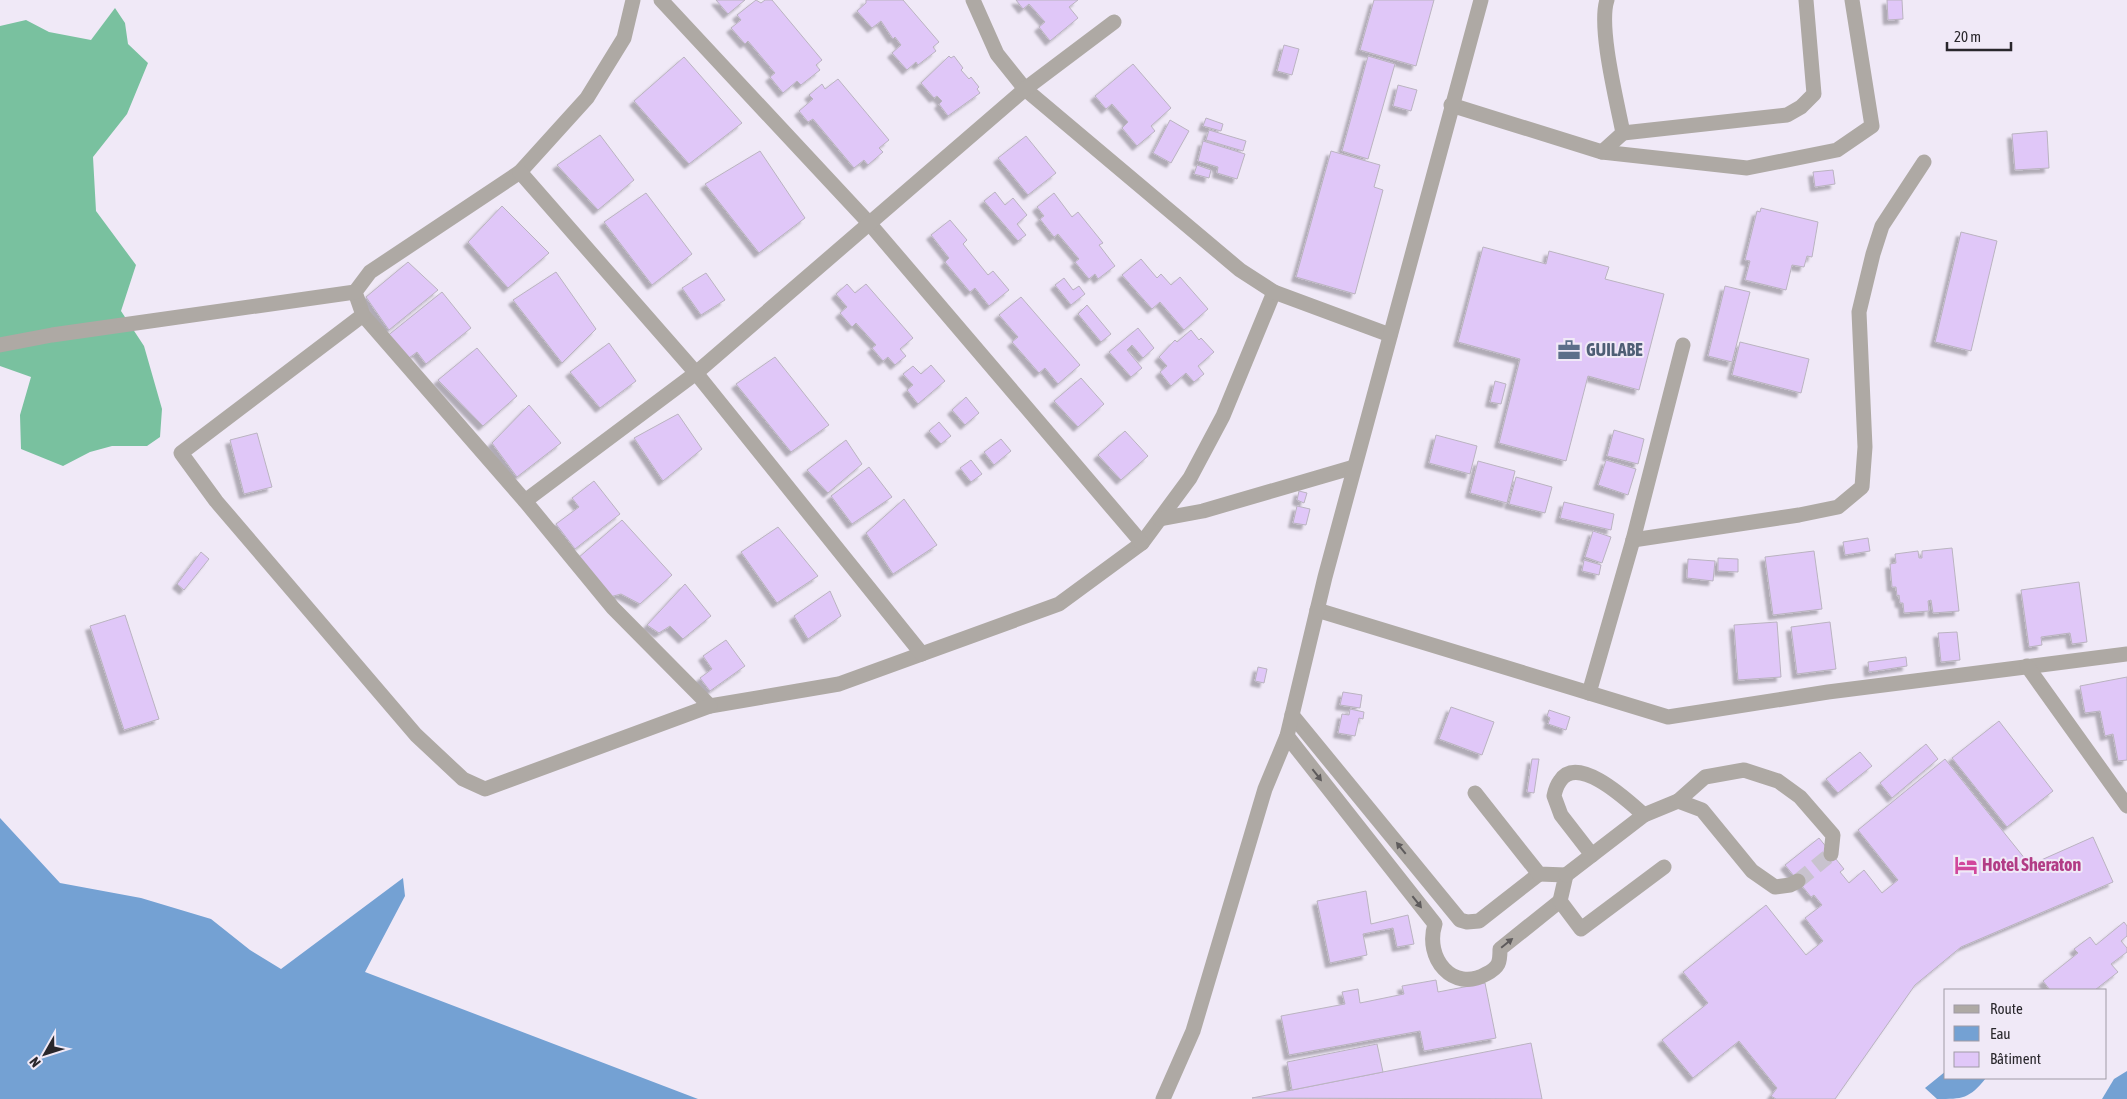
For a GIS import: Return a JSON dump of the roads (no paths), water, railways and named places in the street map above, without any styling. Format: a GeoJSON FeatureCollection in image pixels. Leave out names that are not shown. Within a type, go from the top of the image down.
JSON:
{"type":"FeatureCollection","features":[{"type":"Feature","properties":{"kind":"street"},"geometry":{"type":"LineString","coordinates":[[0,345],[52,335],[355,292],[370,272],[520,172],[587,98],[624,38],[633,0]]}},
{"type":"Feature","properties":{"kind":"street"},"geometry":{"type":"LineString","coordinates":[[661,0],[869,223],[1142,543]]}},
{"type":"Feature","properties":{"kind":"street"},"geometry":{"type":"LineString","coordinates":[[973,0],[997,54],[1025,89],[1240,270],[1274,292],[1390,334]]}},
{"type":"Feature","properties":{"kind":"street"},"geometry":{"type":"LineString","coordinates":[[1163,1099],[1193,1031],[1265,789],[1287,736],[1354,467],[1481,0]]}},
{"type":"Feature","properties":{"kind":"street"},"geometry":{"type":"LineString","coordinates":[[1607,0],[1604,28],[1623,133]]}},
{"type":"Feature","properties":{"kind":"street"},"geometry":{"type":"LineString","coordinates":[[1602,152],[1623,133],[1787,115],[1800,108],[1814,94],[1806,0]]}},
{"type":"Feature","properties":{"kind":"street"},"geometry":{"type":"LineString","coordinates":[[1451,105],[1602,152],[1747,168],[1837,150],[1872,126],[1852,0]]}},
{"type":"Feature","properties":{"kind":"street"},"geometry":{"type":"LineString","coordinates":[[525,500],[696,374],[1025,89],[1114,22]]}},
{"type":"Feature","properties":{"kind":"street"},"geometry":{"type":"LineString","coordinates":[[1633,540],[1799,515],[1838,507],[1862,487],[1865,447],[1859,312],[1882,226],[1924,162]]}},
{"type":"Feature","properties":{"kind":"street"},"geometry":{"type":"LineString","coordinates":[[520,172],[696,374],[922,654]]}},
{"type":"Feature","properties":{"kind":"street"},"geometry":{"type":"LineString","coordinates":[[355,292],[363,315],[525,500],[613,608],[710,706]]}},
{"type":"Feature","properties":{"kind":"street"},"geometry":{"type":"LineString","coordinates":[[363,315],[181,453],[216,501],[416,734],[463,778],[485,789],[710,706],[839,684],[1059,604],[1142,543],[1190,478],[1223,416],[1274,292]]}},
{"type":"Feature","properties":{"kind":"street"},"geometry":{"type":"LineString","coordinates":[[1589,693],[1633,540],[1683,345]]}},
{"type":"Feature","properties":{"kind":"street"},"geometry":{"type":"LineString","coordinates":[[1160,519],[1203,511],[1354,467]]}},
{"type":"Feature","properties":{"kind":"street"},"geometry":{"type":"LineString","coordinates":[[1317,610],[1668,717],[1828,692],[2127,654]]}},
{"type":"Feature","properties":{"kind":"street"},"geometry":{"type":"LineString","coordinates":[[2028,666],[2127,806]]}},
{"type":"Feature","properties":{"kind":"street"},"geometry":{"type":"LineString","coordinates":[[1292,715],[1460,920],[1479,921],[1539,874],[1566,875]]}},
{"type":"Feature","properties":{"kind":"street"},"geometry":{"type":"LineString","coordinates":[[1287,736],[1435,924],[1432,934],[1433,954],[1446,971],[1454,976],[1474,978],[1488,973],[1498,964],[1500,948],[1560,901],[1566,875],[1644,815],[1678,801],[1705,777],[1744,770],[1778,781],[1800,798],[1833,835],[1831,854]]}},
{"type":"Feature","properties":{"kind":"street"},"geometry":{"type":"LineString","coordinates":[[1592,855],[1561,815],[1554,796],[1560,780],[1570,773],[1585,774],[1610,785],[1644,815]]}},
{"type":"Feature","properties":{"kind":"street"},"geometry":{"type":"LineString","coordinates":[[1475,793],[1539,874]]}},
{"type":"Feature","properties":{"kind":"street"},"geometry":{"type":"LineString","coordinates":[[1678,801],[1702,810],[1752,871],[1775,887],[1790,885],[1798,881]]}},
{"type":"Feature","properties":{"kind":"street"},"geometry":{"type":"LineString","coordinates":[[1560,901],[1581,928],[1664,867]]}},
{"type":"Feature","properties":{"kind":"water"},"geometry":{"type":"Polygon","coordinates":[[[0,818],[60,883],[141,898],[211,919],[250,950],[281,969],[403,878],[405,896],[365,972],[698,1099],[0,1099],[0,818]]]}},
{"type":"Feature","properties":{"kind":"water"},"geometry":{"type":"Polygon","coordinates":[[[2127,1071],[2127,1099],[2102,1099],[2114,1079],[2127,1071]]]}},
{"type":"Feature","properties":{"kind":"water"},"geometry":{"type":"Polygon","coordinates":[[[1944,1073],[1944,1079],[1985,1079],[1970,1094],[1953,1099],[1937,1099],[1925,1088],[1944,1073]]]}},
{"type":"Feature","properties":{"kind":"tunnel"},"geometry":{"type":"LineString","coordinates":[[1798,881],[1831,854]]}},
{"type":"Feature","properties":{"kind":"place","name":"GUILABE"},"geometry":{"type":"Point","coordinates":[1569,350]}},
{"type":"Feature","properties":{"kind":"place","name":"Hotel Sheraton"},"geometry":{"type":"Point","coordinates":[1966,865]}}]}
